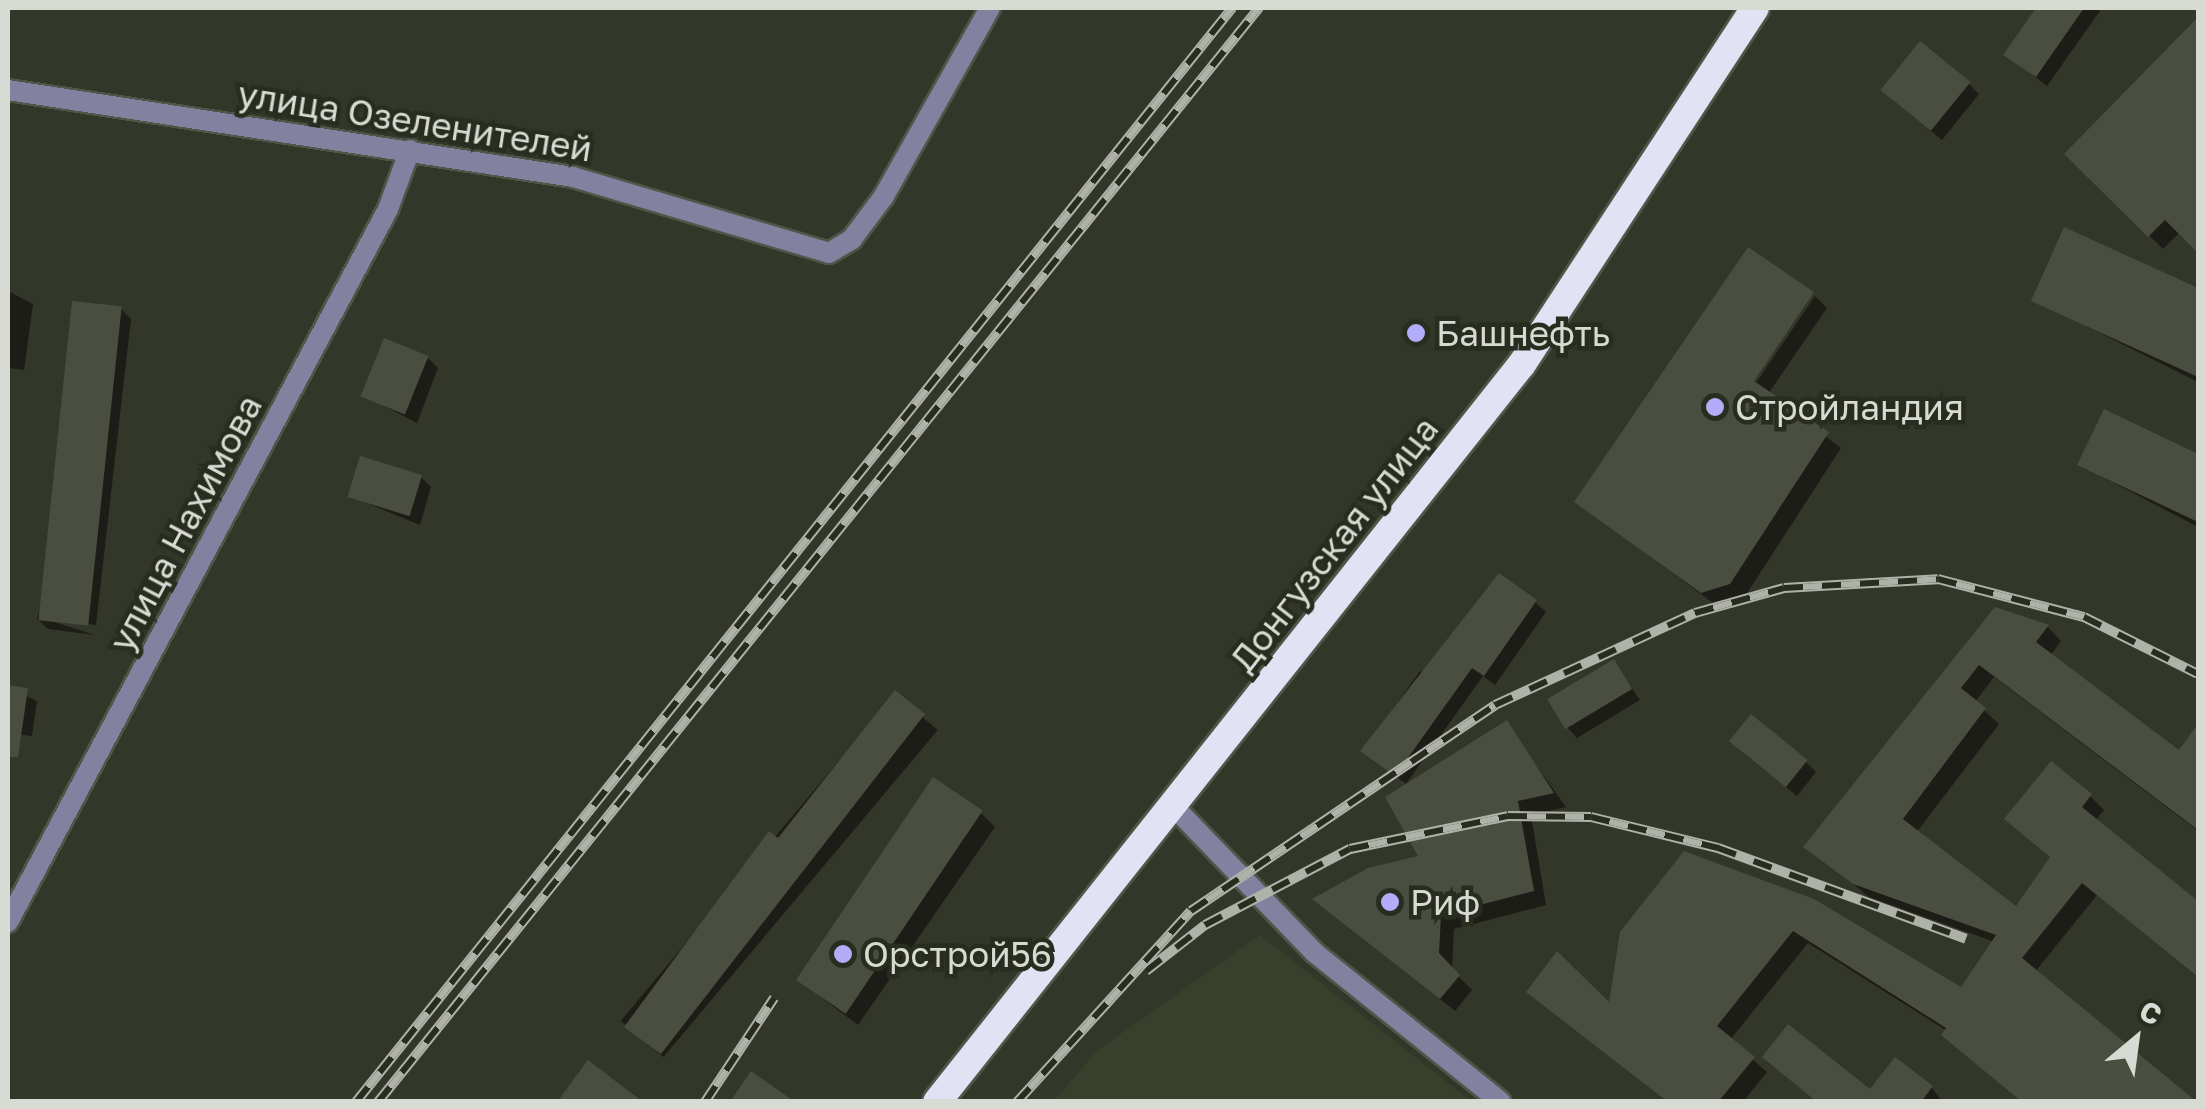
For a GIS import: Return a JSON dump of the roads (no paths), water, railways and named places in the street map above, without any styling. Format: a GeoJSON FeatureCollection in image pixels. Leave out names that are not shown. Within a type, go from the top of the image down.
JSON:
{"type":"FeatureCollection","features":[{"type":"Feature","properties":{"kind":"highway","name":"Донгузская улица"},"geometry":{"type":"LineString","coordinates":[[937,1102],[1522,364],[1755,8]]}},
{"type":"Feature","properties":{"kind":"street","name":"улица Озеленителей"},"geometry":{"type":"LineString","coordinates":[[8,90],[573,178],[804,251],[829,253],[852,239],[990,8]]}},
{"type":"Feature","properties":{"kind":"street","name":"улица Нахимова"},"geometry":{"type":"LineString","coordinates":[[8,922],[388,209],[410,150]]}},
{"type":"Feature","properties":{"kind":"street"},"geometry":{"type":"LineString","coordinates":[[1174,807],[1315,953],[1501,1102]]}},
{"type":"Feature","properties":{"kind":"railway"},"geometry":{"type":"LineString","coordinates":[[356,1102],[1232,8]]}},
{"type":"Feature","properties":{"kind":"railway"},"geometry":{"type":"LineString","coordinates":[[378,1102],[1259,8]]}},
{"type":"Feature","properties":{"kind":"railway"},"geometry":{"type":"LineString","coordinates":[[1017,1102],[1191,911],[1495,705],[1695,613],[1784,588],[1938,579],[2084,617],[2198,674]]}},
{"type":"Feature","properties":{"kind":"railway"},"geometry":{"type":"LineString","coordinates":[[1146,971],[1205,925],[1350,849],[1508,816],[1591,817],[1718,848],[1966,939]]}},
{"type":"Feature","properties":{"kind":"railway"},"geometry":{"type":"LineString","coordinates":[[705,1102],[774,998]]}},
{"type":"Feature","properties":{"kind":"place","name":"Башнефть"},"geometry":{"type":"Point","coordinates":[1416,333]}},
{"type":"Feature","properties":{"kind":"place","name":"Стройландия"},"geometry":{"type":"Point","coordinates":[1715,407]}},
{"type":"Feature","properties":{"kind":"place","name":"Риф"},"geometry":{"type":"Point","coordinates":[1390,902]}},
{"type":"Feature","properties":{"kind":"place","name":"Орстрой56"},"geometry":{"type":"Point","coordinates":[843,954]}}]}
